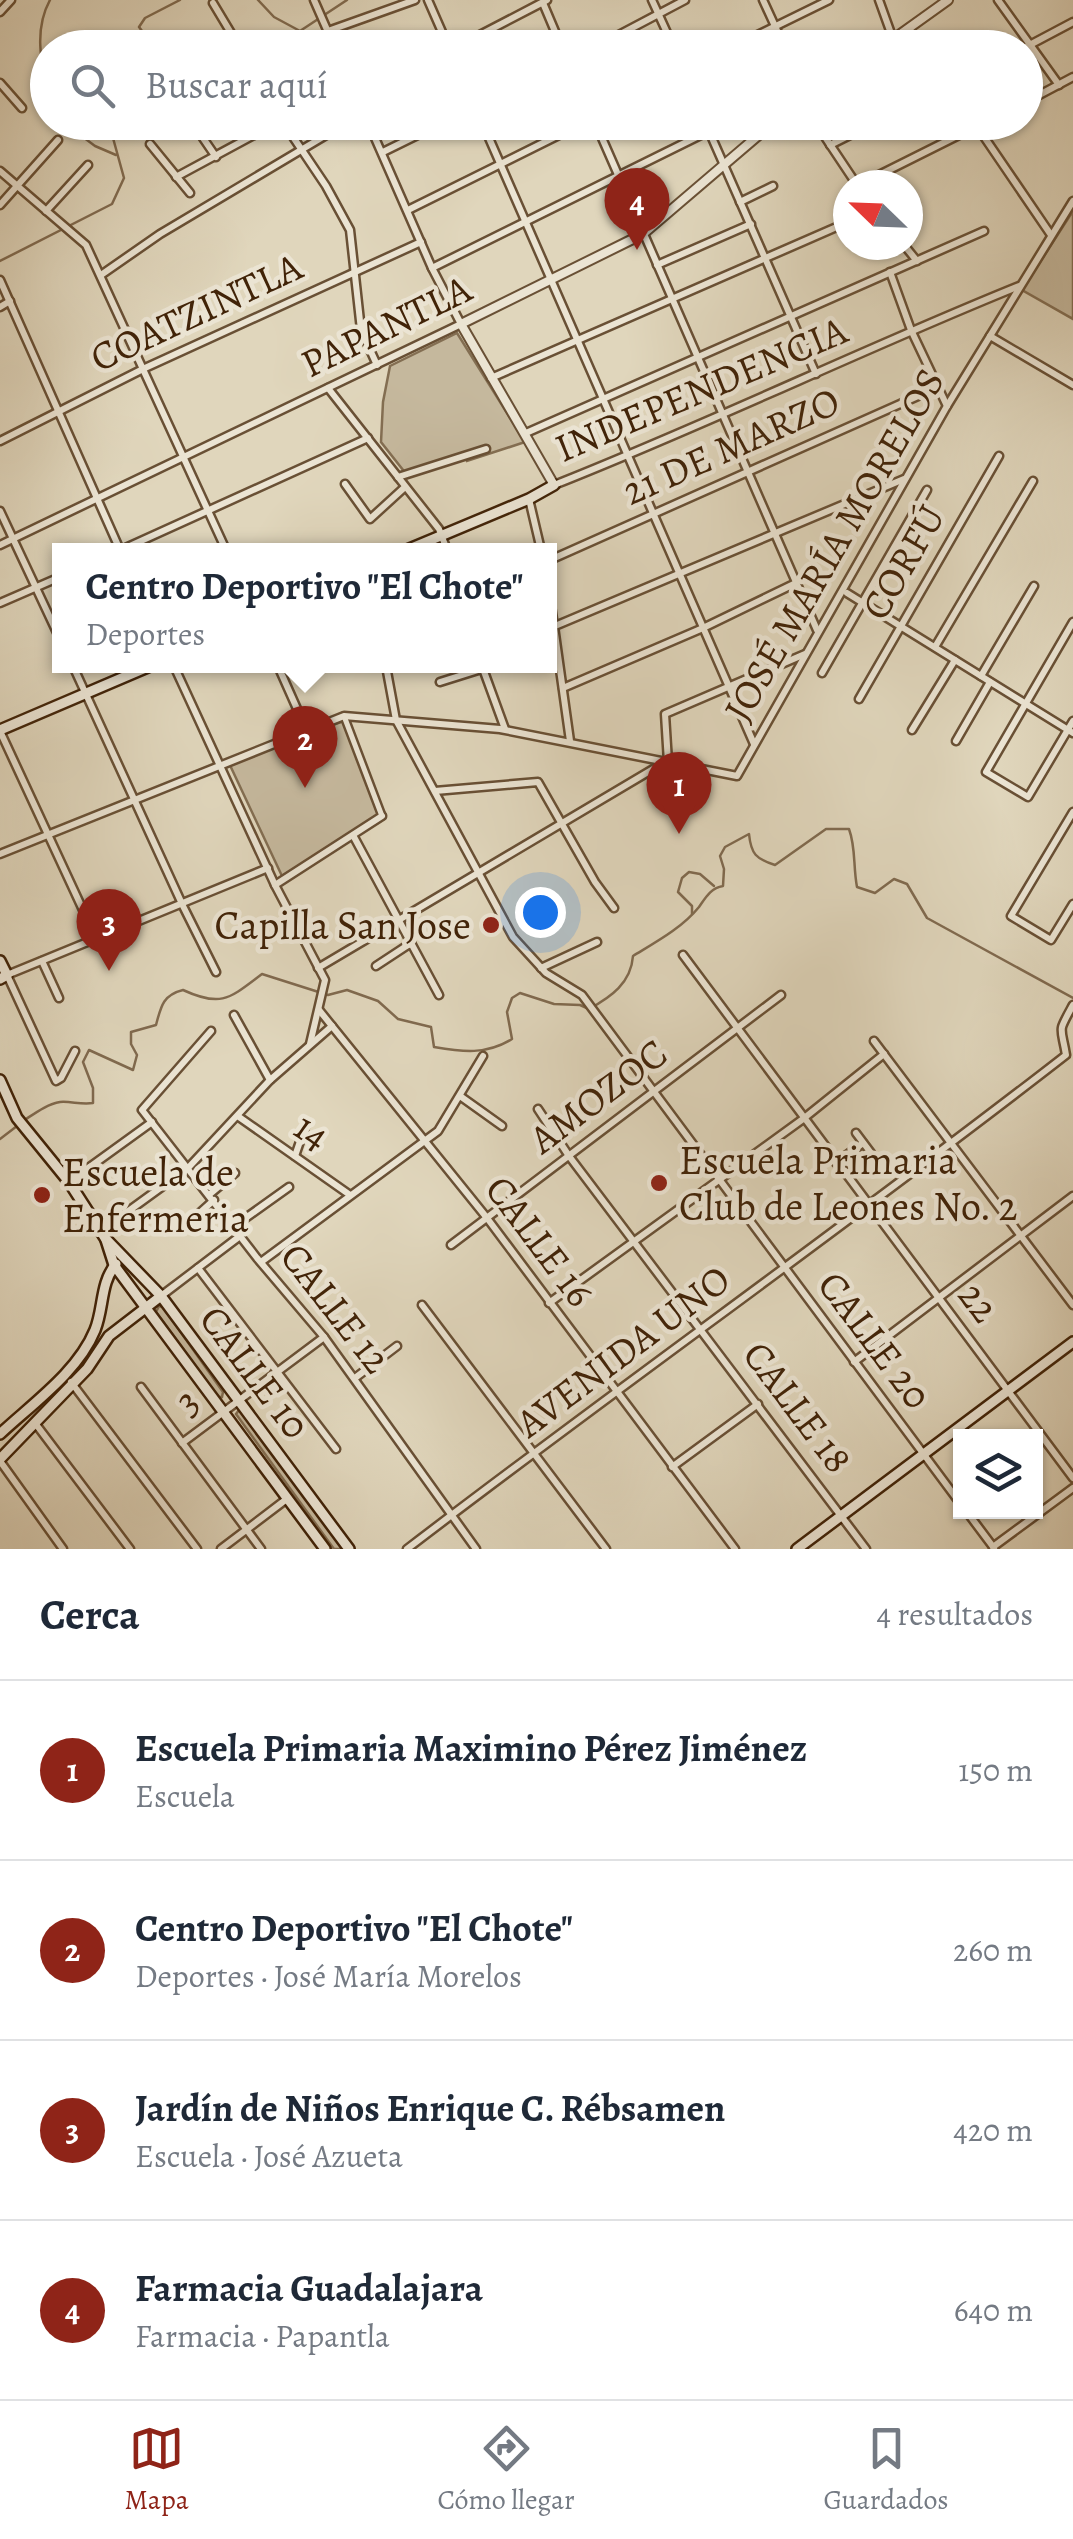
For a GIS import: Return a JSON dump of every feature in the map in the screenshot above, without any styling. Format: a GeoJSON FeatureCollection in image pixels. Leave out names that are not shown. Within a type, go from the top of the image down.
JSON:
{"type":"FeatureCollection","features":[{"type":"Feature","properties":{"kind":"main road","name":"INDEPENDENCIA"},"geometry":{"type":"LineString","coordinates":[[424,543],[554,485]]}},
{"type":"Feature","properties":{"kind":"main road"},"geometry":{"type":"LineString","coordinates":[[0,731],[134,673]]}},
{"type":"Feature","properties":{"kind":"main road"},"geometry":{"type":"LineString","coordinates":[[0,961],[3,977]]}},
{"type":"Feature","properties":{"kind":"main road","name":"CALLE 10"},"geometry":{"type":"LineString","coordinates":[[0,1080],[17,1118],[69,1182],[103,1234],[161,1296],[349,1549]]}},
{"type":"Feature","properties":{"kind":"main road","name":"CALLE 10"},"geometry":{"type":"LineString","coordinates":[[103,1234],[114,1266],[325,1549]]}},
{"type":"Feature","properties":{"kind":"main road"},"geometry":{"type":"LineString","coordinates":[[0,1434],[64,1373],[95,1330],[106,1278],[125,1257]]}},
{"type":"Feature","properties":{"kind":"main road"},"geometry":{"type":"LineString","coordinates":[[0,1460],[95,1359],[109,1336],[161,1296]]}},
{"type":"Feature","properties":{"kind":"main road"},"geometry":{"type":"LineString","coordinates":[[796,1549],[1069,1345]]}},
{"type":"Feature","properties":{"kind":"street"},"geometry":{"type":"LineString","coordinates":[[0,12],[11,0]]}},
{"type":"Feature","properties":{"kind":"street"},"geometry":{"type":"LineString","coordinates":[[314,0],[327,30]]}},
{"type":"Feature","properties":{"kind":"street"},"geometry":{"type":"LineString","coordinates":[[333,30],[415,0]]}},
{"type":"Feature","properties":{"kind":"street"},"geometry":{"type":"LineString","coordinates":[[428,0],[443,30]]}},
{"type":"Feature","properties":{"kind":"street"},"geometry":{"type":"LineString","coordinates":[[652,0],[666,30]]}},
{"type":"Feature","properties":{"kind":"street"},"geometry":{"type":"LineString","coordinates":[[628,30],[685,0]]}},
{"type":"Feature","properties":{"kind":"street"},"geometry":{"type":"LineString","coordinates":[[764,0],[776,30]]}},
{"type":"Feature","properties":{"kind":"street"},"geometry":{"type":"LineString","coordinates":[[766,30],[829,0]]}},
{"type":"Feature","properties":{"kind":"street"},"geometry":{"type":"LineString","coordinates":[[879,0],[890,30]]}},
{"type":"Feature","properties":{"kind":"street"},"geometry":{"type":"LineString","coordinates":[[906,30],[948,0]]}},
{"type":"Feature","properties":{"kind":"street"},"geometry":{"type":"LineString","coordinates":[[998,0],[1016,30]]}},
{"type":"Feature","properties":{"kind":"street"},"geometry":{"type":"LineString","coordinates":[[487,30],[544,1],[555,30]]}},
{"type":"Feature","properties":{"kind":"street"},"geometry":{"type":"LineString","coordinates":[[213,3],[229,30]]}},
{"type":"Feature","properties":{"kind":"street"},"geometry":{"type":"LineString","coordinates":[[1043,37],[1073,22]]}},
{"type":"Feature","properties":{"kind":"street"},"geometry":{"type":"LineString","coordinates":[[1043,66],[1059,85]]}},
{"type":"Feature","properties":{"kind":"street"},"geometry":{"type":"LineString","coordinates":[[1043,93],[1073,77]]}},
{"type":"Feature","properties":{"kind":"street"},"geometry":{"type":"LineString","coordinates":[[0,83],[22,108]]}},
{"type":"Feature","properties":{"kind":"street"},"geometry":{"type":"LineString","coordinates":[[0,205],[58,140]]}},
{"type":"Feature","properties":{"kind":"street"},"geometry":{"type":"LineString","coordinates":[[204,140],[216,157]]}},
{"type":"Feature","properties":{"kind":"street"},"geometry":{"type":"LineString","coordinates":[[176,177],[247,140]]}},
{"type":"Feature","properties":{"kind":"street"},"geometry":{"type":"LineString","coordinates":[[294,140],[326,186],[350,230],[361,330],[376,365]]}},
{"type":"Feature","properties":{"kind":"street"},"geometry":{"type":"LineString","coordinates":[[101,274],[160,234],[319,140]]}},
{"type":"Feature","properties":{"kind":"street"},"geometry":{"type":"LineString","coordinates":[[376,140],[432,268],[554,485]]}},
{"type":"Feature","properties":{"kind":"street"},"geometry":{"type":"LineString","coordinates":[[382,152],[407,140]]}},
{"type":"Feature","properties":{"kind":"street"},"geometry":{"type":"LineString","coordinates":[[490,140],[754,745]]}},
{"type":"Feature","properties":{"kind":"street"},"geometry":{"type":"LineString","coordinates":[[408,210],[551,140]]}},
{"type":"Feature","properties":{"kind":"street"},"geometry":{"type":"LineString","coordinates":[[603,140],[817,632]]}},
{"type":"Feature","properties":{"kind":"street"},"geometry":{"type":"LineString","coordinates":[[432,268],[692,140]]}},
{"type":"Feature","properties":{"kind":"street"},"geometry":{"type":"LineString","coordinates":[[712,140],[816,374]]}},
{"type":"Feature","properties":{"kind":"street","name":"PAPANTLA"},"geometry":{"type":"LineString","coordinates":[[0,545],[611,252],[644,234],[752,140]]}},
{"type":"Feature","properties":{"kind":"street"},"geometry":{"type":"LineString","coordinates":[[827,140],[848,170]]}},
{"type":"Feature","properties":{"kind":"street"},"geometry":{"type":"LineString","coordinates":[[830,145],[840,140]]}},
{"type":"Feature","properties":{"kind":"street"},"geometry":{"type":"LineString","coordinates":[[888,170],[947,140]]}},
{"type":"Feature","properties":{"kind":"street"},"geometry":{"type":"LineString","coordinates":[[990,140],[1052,235]]}},
{"type":"Feature","properties":{"kind":"street"},"geometry":{"type":"LineString","coordinates":[[150,144],[190,193]]}},
{"type":"Feature","properties":{"kind":"street"},"geometry":{"type":"LineString","coordinates":[[49,214],[88,164]]}},
{"type":"Feature","properties":{"kind":"street"},"geometry":{"type":"LineString","coordinates":[[0,171],[86,246],[223,543]]}},
{"type":"Feature","properties":{"kind":"street"},"geometry":{"type":"LineString","coordinates":[[740,202],[773,186]]}},
{"type":"Feature","properties":{"kind":"street","name":"JOSÉ MARÍA MORELOS"},"geometry":{"type":"LineString","coordinates":[[0,854],[221,762],[344,716],[506,730],[737,776],[948,406],[1073,202]]}},
{"type":"Feature","properties":{"kind":"street"},"geometry":{"type":"LineString","coordinates":[[657,265],[751,224]]}},
{"type":"Feature","properties":{"kind":"street"},"geometry":{"type":"LineString","coordinates":[[491,378],[833,228]]}},
{"type":"Feature","properties":{"kind":"street"},"geometry":{"type":"LineString","coordinates":[[923,257],[984,231]]}},
{"type":"Feature","properties":{"kind":"street","name":"COATZINTLA"},"geometry":{"type":"LineString","coordinates":[[0,441],[145,368],[420,242]]}},
{"type":"Feature","properties":{"kind":"street"},"geometry":{"type":"LineString","coordinates":[[526,433],[917,260]]}},
{"type":"Feature","properties":{"kind":"street"},"geometry":{"type":"LineString","coordinates":[[890,272],[936,388],[948,406]]}},
{"type":"Feature","properties":{"kind":"street"},"geometry":{"type":"LineString","coordinates":[[2,284],[117,543]]}},
{"type":"Feature","properties":{"kind":"street","name":"INDEPENDENCIA"},"geometry":{"type":"LineString","coordinates":[[554,485],[1020,286]]}},
{"type":"Feature","properties":{"kind":"street"},"geometry":{"type":"LineString","coordinates":[[0,307],[10,301]]}},
{"type":"Feature","properties":{"kind":"street"},"geometry":{"type":"LineString","coordinates":[[990,336],[1073,385]]}},
{"type":"Feature","properties":{"kind":"street"},"geometry":{"type":"LineString","coordinates":[[328,388],[442,535],[444,543]]}},
{"type":"Feature","properties":{"kind":"street","name":"21 DE MARZO"},"geometry":{"type":"LineString","coordinates":[[557,557],[936,388]]}},
{"type":"Feature","properties":{"kind":"street"},"geometry":{"type":"LineString","coordinates":[[136,543],[368,438]]}},
{"type":"Feature","properties":{"kind":"street"},"geometry":{"type":"LineString","coordinates":[[398,477],[486,449]]}},
{"type":"Feature","properties":{"kind":"street","name":"CORFÚ"},"geometry":{"type":"LineString","coordinates":[[859,699],[998,456]]}},
{"type":"Feature","properties":{"kind":"street"},"geometry":{"type":"LineString","coordinates":[[557,625],[906,478]]}},
{"type":"Feature","properties":{"kind":"street"},"geometry":{"type":"LineString","coordinates":[[934,647],[1033,482]]}},
{"type":"Feature","properties":{"kind":"street"},"geometry":{"type":"LineString","coordinates":[[346,484],[370,519],[404,487]]}},
{"type":"Feature","properties":{"kind":"street"},"geometry":{"type":"LineString","coordinates":[[822,673],[927,490]]}},
{"type":"Feature","properties":{"kind":"street"},"geometry":{"type":"LineString","coordinates":[[529,499],[539,543]]}},
{"type":"Feature","properties":{"kind":"street"},"geometry":{"type":"LineString","coordinates":[[0,511],[52,623]]}},
{"type":"Feature","properties":{"kind":"street"},"geometry":{"type":"LineString","coordinates":[[0,603],[52,581]]}},
{"type":"Feature","properties":{"kind":"street"},"geometry":{"type":"LineString","coordinates":[[563,688],[796,583]]}},
{"type":"Feature","properties":{"kind":"street"},"geometry":{"type":"LineString","coordinates":[[980,676],[1034,586]]}},
{"type":"Feature","properties":{"kind":"street"},"geometry":{"type":"LineString","coordinates":[[846,593],[1070,731]]}},
{"type":"Feature","properties":{"kind":"street"},"geometry":{"type":"LineString","coordinates":[[1073,622],[986,772],[1028,797],[1073,721]]}},
{"type":"Feature","properties":{"kind":"street"},"geometry":{"type":"LineString","coordinates":[[318,968],[666,762],[665,714],[806,654]]}},
{"type":"Feature","properties":{"kind":"street"},"geometry":{"type":"LineString","coordinates":[[557,660],[570,741]]}},
{"type":"Feature","properties":{"kind":"street"},"geometry":{"type":"LineString","coordinates":[[912,730],[955,660]]}},
{"type":"Feature","properties":{"kind":"street"},"geometry":{"type":"LineString","coordinates":[[76,673],[216,972]]}},
{"type":"Feature","properties":{"kind":"street"},"geometry":{"type":"LineString","coordinates":[[177,673],[275,885],[324,980],[310,1044]]}},
{"type":"Feature","properties":{"kind":"street"},"geometry":{"type":"LineString","coordinates":[[281,673],[306,729]]}},
{"type":"Feature","properties":{"kind":"street","name":"CALLE 20"},"geometry":{"type":"LineString","coordinates":[[387,673],[396,720],[514,937],[541,968],[582,995],[601,1019],[953,1494]]}},
{"type":"Feature","properties":{"kind":"street"},"geometry":{"type":"LineString","coordinates":[[440,682],[465,673]]}},
{"type":"Feature","properties":{"kind":"street"},"geometry":{"type":"LineString","coordinates":[[487,673],[506,730]]}},
{"type":"Feature","properties":{"kind":"street"},"geometry":{"type":"LineString","coordinates":[[956,741],[990,682]]}},
{"type":"Feature","properties":{"kind":"street"},"geometry":{"type":"LineString","coordinates":[[275,885],[382,816],[344,716]]}},
{"type":"Feature","properties":{"kind":"street"},"geometry":{"type":"LineString","coordinates":[[0,731],[96,938]]}},
{"type":"Feature","properties":{"kind":"street"},"geometry":{"type":"LineString","coordinates":[[435,791],[538,782],[614,908]]}},
{"type":"Feature","properties":{"kind":"street"},"geometry":{"type":"LineString","coordinates":[[1073,812],[1010,916],[1052,940],[1073,904]]}},
{"type":"Feature","properties":{"kind":"street"},"geometry":{"type":"LineString","coordinates":[[354,836],[439,995]]}},
{"type":"Feature","properties":{"kind":"street"},"geometry":{"type":"LineString","coordinates":[[74,1051],[56,1081],[3,977],[268,868]]}},
{"type":"Feature","properties":{"kind":"street"},"geometry":{"type":"LineString","coordinates":[[541,968],[597,942]]}},
{"type":"Feature","properties":{"kind":"street"},"geometry":{"type":"LineString","coordinates":[[376,966],[411,943]]}},
{"type":"Feature","properties":{"kind":"street","name":"22"},"geometry":{"type":"LineString","coordinates":[[683,955],[1073,1478]]}},
{"type":"Feature","properties":{"kind":"street"},"geometry":{"type":"LineString","coordinates":[[42,961],[59,998]]}},
{"type":"Feature","properties":{"kind":"street","name":"AMOZOC"},"geometry":{"type":"LineString","coordinates":[[451,1245],[781,995]]}},
{"type":"Feature","properties":{"kind":"street","name":"AVENIDA UNO"},"geometry":{"type":"LineString","coordinates":[[407,1549],[1066,1055],[1061,1023],[1073,1006]]}},
{"type":"Feature","properties":{"kind":"street","name":"CALLE 16"},"geometry":{"type":"LineString","coordinates":[[319,1009],[487,1218],[735,1549]]}},
{"type":"Feature","properties":{"kind":"street"},"geometry":{"type":"LineString","coordinates":[[234,1016],[270,1080]]}},
{"type":"Feature","properties":{"kind":"street"},"geometry":{"type":"LineString","coordinates":[[103,1234],[189,1167],[270,1080],[332,1026]]}},
{"type":"Feature","properties":{"kind":"street","name":"CALLE 12"},"geometry":{"type":"LineString","coordinates":[[211,1031],[142,1110],[324,1337],[476,1549]]}},
{"type":"Feature","properties":{"kind":"street"},"geometry":{"type":"LineString","coordinates":[[874,1041],[1073,1306]]}},
{"type":"Feature","properties":{"kind":"street"},"geometry":{"type":"LineString","coordinates":[[549,1302],[803,1119],[884,1054]]}},
{"type":"Feature","properties":{"kind":"street"},"geometry":{"type":"LineString","coordinates":[[261,1262],[438,1131],[482,1056]]}},
{"type":"Feature","properties":{"kind":"street"},"geometry":{"type":"LineString","coordinates":[[460,1096],[502,1126]]}},
{"type":"Feature","properties":{"kind":"street","name":"CALLE 18"},"geometry":{"type":"LineString","coordinates":[[538,1108],[866,1549]]}},
{"type":"Feature","properties":{"kind":"street","name":"14"},"geometry":{"type":"LineString","coordinates":[[239,1117],[350,1195]]}},
{"type":"Feature","properties":{"kind":"street"},"geometry":{"type":"LineString","coordinates":[[69,1182],[152,1122]]}},
{"type":"Feature","properties":{"kind":"street"},"geometry":{"type":"LineString","coordinates":[[296,1156],[306,1124]]}},
{"type":"Feature","properties":{"kind":"street"},"geometry":{"type":"LineString","coordinates":[[856,1133],[871,1153]]}},
{"type":"Feature","properties":{"kind":"street"},"geometry":{"type":"LineString","coordinates":[[836,1163],[863,1143]]}},
{"type":"Feature","properties":{"kind":"street"},"geometry":{"type":"LineString","coordinates":[[183,1228],[235,1173]]}},
{"type":"Feature","properties":{"kind":"street"},"geometry":{"type":"LineString","coordinates":[[233,1227],[288,1187]]}},
{"type":"Feature","properties":{"kind":"street"},"geometry":{"type":"LineString","coordinates":[[854,1362],[1073,1196]]}},
{"type":"Feature","properties":{"kind":"street"},"geometry":{"type":"LineString","coordinates":[[161,1296],[240,1236]]}},
{"type":"Feature","properties":{"kind":"street"},"geometry":{"type":"LineString","coordinates":[[198,1268],[336,1449]]}},
{"type":"Feature","properties":{"kind":"street"},"geometry":{"type":"LineString","coordinates":[[422,1306],[606,1549]]}},
{"type":"Feature","properties":{"kind":"street","name":"3"},"geometry":{"type":"LineString","coordinates":[[182,1442],[324,1337]]}},
{"type":"Feature","properties":{"kind":"street"},"geometry":{"type":"LineString","coordinates":[[1069,1345],[1073,1360]]}},
{"type":"Feature","properties":{"kind":"street"},"geometry":{"type":"LineString","coordinates":[[355,1378],[397,1346]]}},
{"type":"Feature","properties":{"kind":"street"},"geometry":{"type":"LineString","coordinates":[[64,1373],[197,1549]]}},
{"type":"Feature","properties":{"kind":"street"},"geometry":{"type":"LineString","coordinates":[[140,1387],[261,1549]]}},
{"type":"Feature","properties":{"kind":"street"},"geometry":{"type":"LineString","coordinates":[[672,1467],[758,1404]]}},
{"type":"Feature","properties":{"kind":"street"},"geometry":{"type":"LineString","coordinates":[[35,1422],[130,1549]]}},
{"type":"Feature","properties":{"kind":"street"},"geometry":{"type":"LineString","coordinates":[[0,1460],[63,1549]]}},
{"type":"Feature","properties":{"kind":"street"},"geometry":{"type":"LineString","coordinates":[[971,1519],[994,1548],[1073,1488]]}},
{"type":"Feature","properties":{"kind":"street"},"geometry":{"type":"LineString","coordinates":[[221,1549],[288,1497]]}},
{"type":"Feature","properties":{"kind":"shaded area"},"geometry":{"type":"Polygon","coordinates":[[[1073,211],[1073,319],[1022,290],[1073,211]]]}},
{"type":"Feature","properties":{"kind":"shaded area"},"geometry":{"type":"Polygon","coordinates":[[[457,333],[525,442],[467,461],[465,455],[407,475],[381,442],[390,366],[457,333]]]}},
{"type":"Feature","properties":{"kind":"shaded area"},"geometry":{"type":"Polygon","coordinates":[[[344,721],[380,816],[282,876],[228,761],[344,721]]]}},
{"type":"Feature","properties":{"kind":"shaded area"},"geometry":{"type":"Polygon","coordinates":[[[159,1306],[223,1392],[222,1397],[218,1397],[156,1312],[159,1306]]]}},
{"type":"Feature","properties":{"kind":"shaded area"},"geometry":{"type":"Polygon","coordinates":[[[239,1410],[345,1549],[334,1549],[236,1414],[239,1410]]]}},
{"type":"Feature","properties":{"kind":"waterway"},"geometry":{"type":"LineString","coordinates":[[41,30],[50,0]]}},
{"type":"Feature","properties":{"kind":"waterway"},"geometry":{"type":"LineString","coordinates":[[141,30],[139,27],[145,18],[180,0]]}},
{"type":"Feature","properties":{"kind":"waterway"},"geometry":{"type":"LineString","coordinates":[[258,0],[274,17],[298,30]]}},
{"type":"Feature","properties":{"kind":"waterway"},"geometry":{"type":"LineString","coordinates":[[302,30],[347,0]]}},
{"type":"Feature","properties":{"kind":"waterway"},"geometry":{"type":"LineString","coordinates":[[87,140],[116,155]]}},
{"type":"Feature","properties":{"kind":"waterway"},"geometry":{"type":"LineString","coordinates":[[0,261],[112,204],[124,178],[114,140]]}},
{"type":"Feature","properties":{"kind":"waterway"},"geometry":{"type":"LineString","coordinates":[[23,1121],[55,1103],[93,1103],[93,1088],[83,1062],[89,1050],[133,1070],[137,1055],[131,1044],[131,1032],[156,1025],[161,1007],[171,995],[183,990],[207,998],[225,998],[262,974],[328,995],[347,990],[378,1001],[398,1019],[431,1027],[434,1047],[474,1051],[493,1048],[512,1039],[507,1012],[512,998],[520,993],[554,1004],[589,1009],[612,994],[628,974],[633,956],[677,928],[712,891],[723,886],[720,856],[725,847],[749,834],[756,855],[775,865],[826,829],[849,829],[857,887],[875,893],[894,879],[907,884],[927,918],[1073,998]]}},
{"type":"Feature","properties":{"kind":"waterway"},"geometry":{"type":"LineString","coordinates":[[692,914],[692,906],[678,892],[682,878],[689,872],[700,874],[714,886]]}},
{"type":"Feature","properties":{"kind":"waterway"},"geometry":{"type":"LineString","coordinates":[[0,1139],[17,1126]]}},
{"type":"Feature","properties":{"kind":"place","name":"Farmacia Guadalajara"},"geometry":{"type":"Point","coordinates":[637,250]}},
{"type":"Feature","properties":{"kind":"place","name":"Centro Deportivo \"El Chote\""},"geometry":{"type":"Point","coordinates":[305,788]}},
{"type":"Feature","properties":{"kind":"place","name":"Escuela Primaria Maximino Pérez Jiménez"},"geometry":{"type":"Point","coordinates":[679,834]}},
{"type":"Feature","properties":{"kind":"place","name":"Capilla San Jose"},"geometry":{"type":"Point","coordinates":[491,925]}},
{"type":"Feature","properties":{"kind":"place","name":"Jardín de Niños Enrique C. Rébsamen"},"geometry":{"type":"Point","coordinates":[109,971]}},
{"type":"Feature","properties":{"kind":"place","name":"Escuela Primaria Club de Leones No. 2"},"geometry":{"type":"Point","coordinates":[659,1183]}},
{"type":"Feature","properties":{"kind":"place","name":"Escuela de Enfermeria"},"geometry":{"type":"Point","coordinates":[42,1195]}}]}
